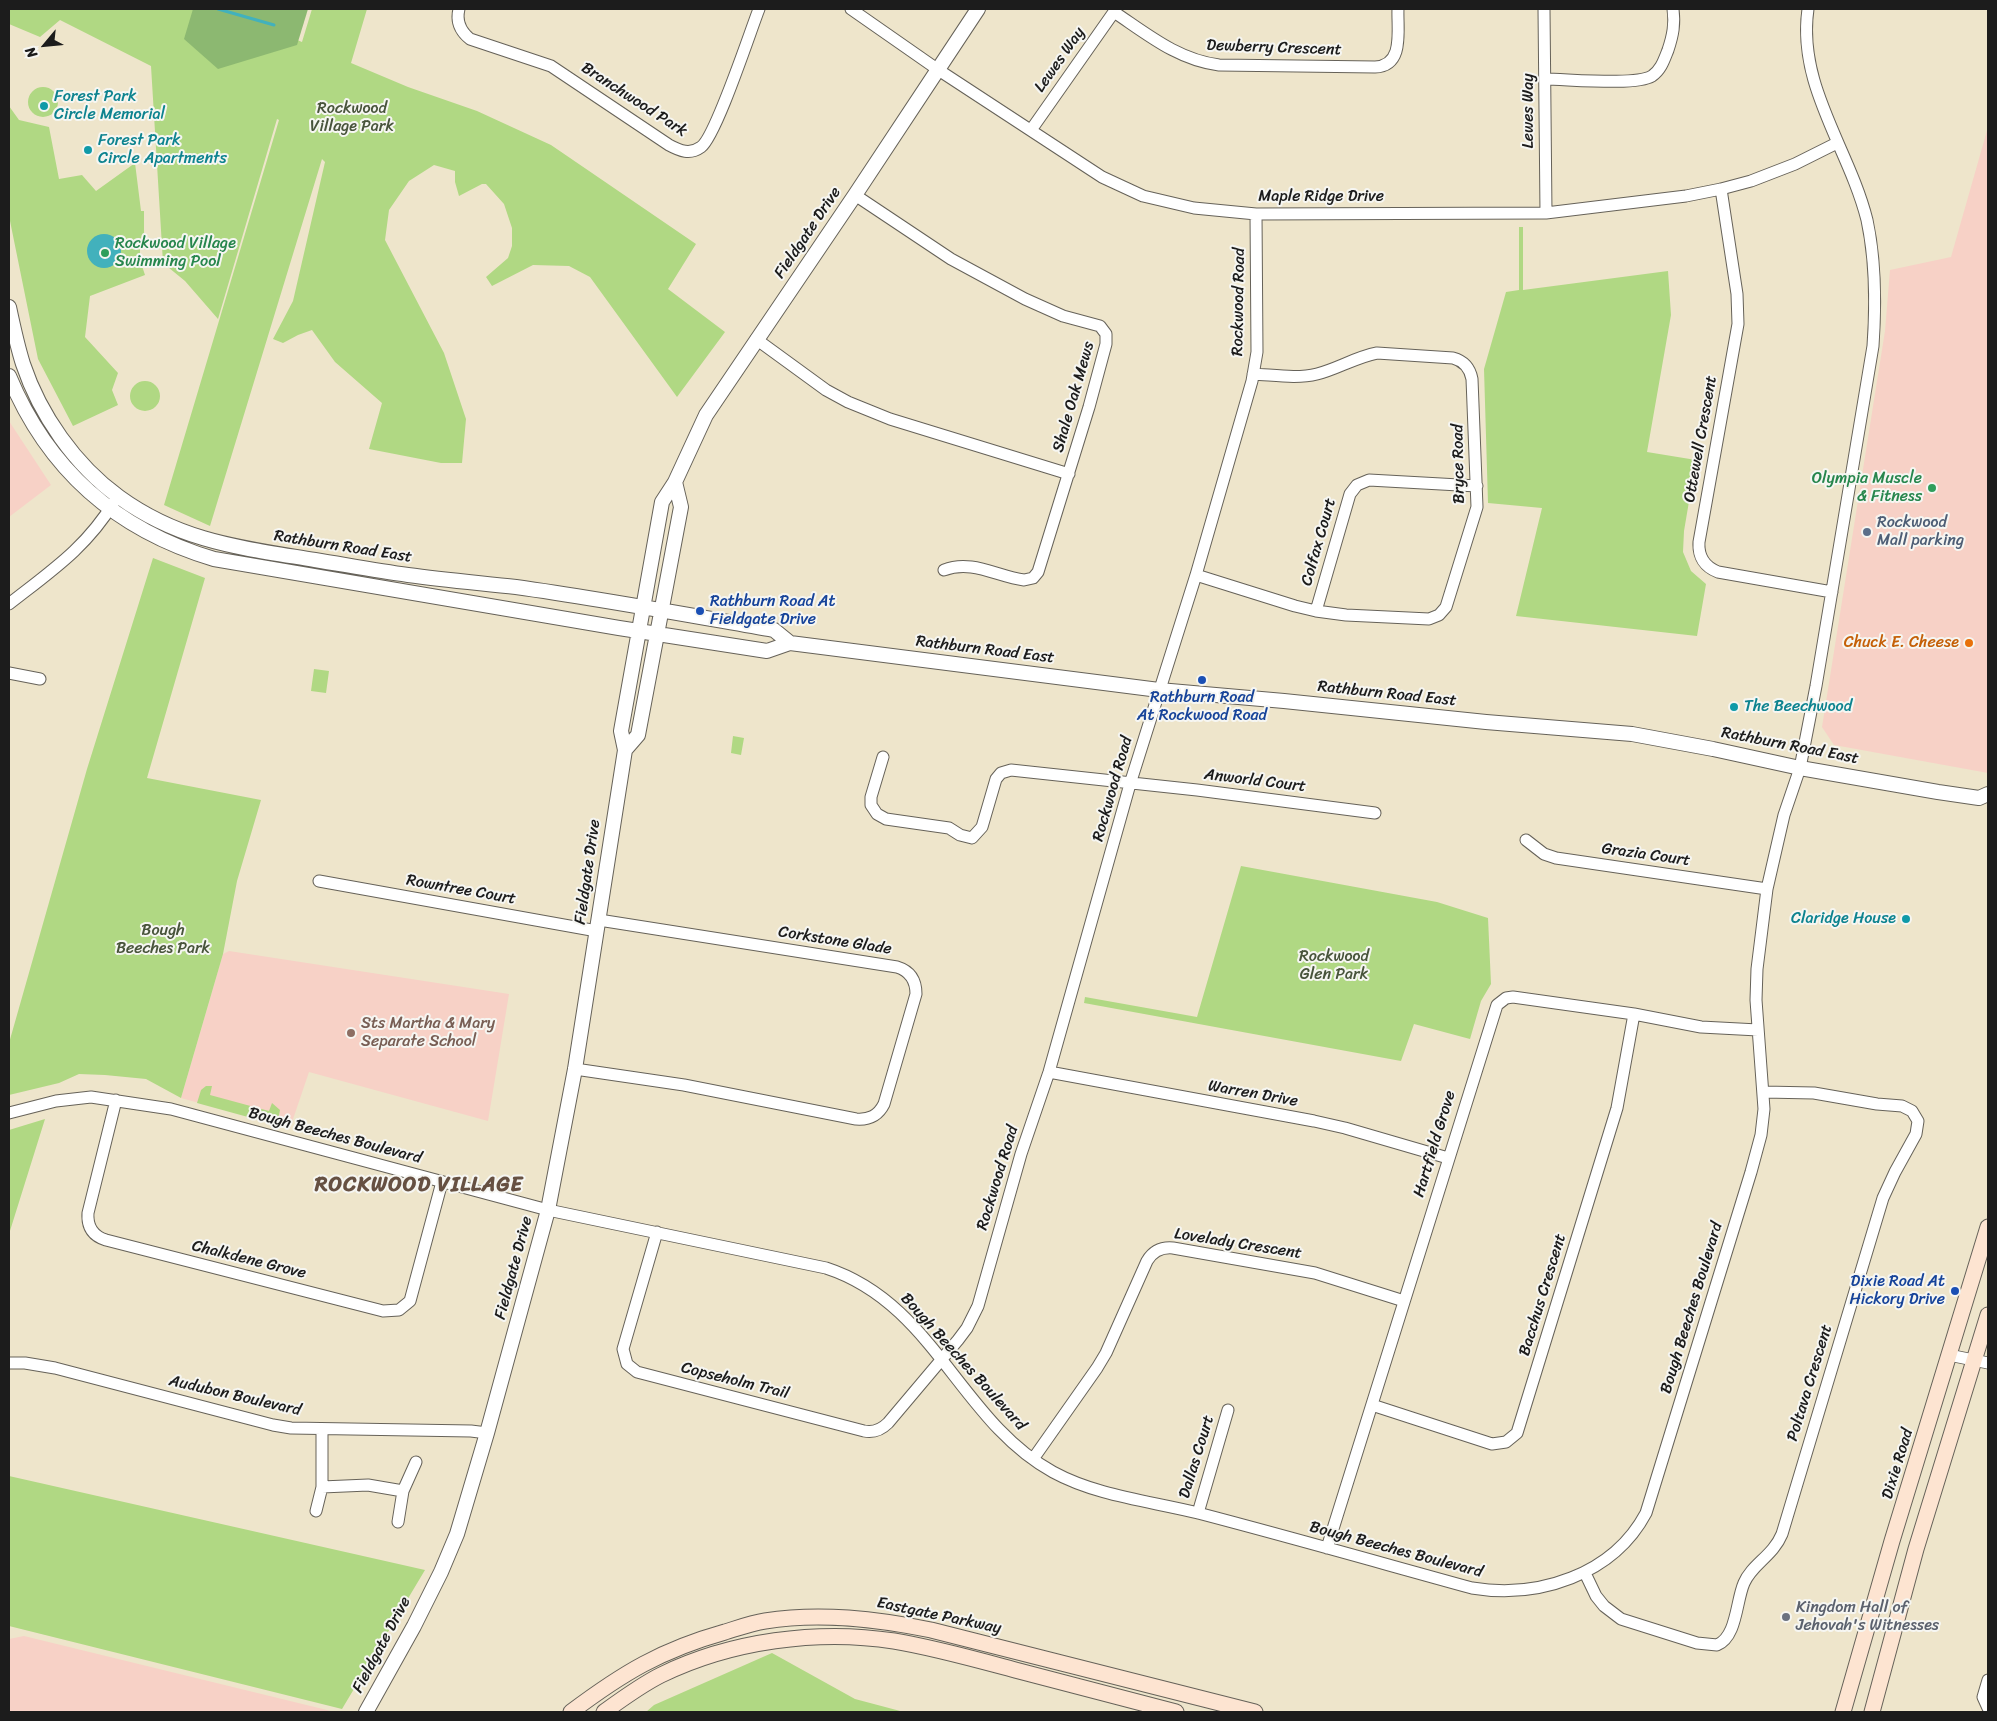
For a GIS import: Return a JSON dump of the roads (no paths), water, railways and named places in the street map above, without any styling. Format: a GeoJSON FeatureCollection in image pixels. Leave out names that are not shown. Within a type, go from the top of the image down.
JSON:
{"type":"FeatureCollection","features":[{"type":"Feature","properties":{"kind":"main road","name":"Dixie Road"},"geometry":{"type":"LineString","coordinates":[[1843,1712],[1892,1541],[1988,1227]]}},
{"type":"Feature","properties":{"kind":"main road"},"geometry":{"type":"LineString","coordinates":[[1872,1712],[1916,1549],[1981,1361],[1988,1315]]}},
{"type":"Feature","properties":{"kind":"main road","name":"Eastgate Parkway"},"geometry":{"type":"LineString","coordinates":[[571,1712],[622,1675],[655,1657],[692,1641],[764,1621],[830,1617],[878,1620],[931,1630],[1255,1712]]}},
{"type":"Feature","properties":{"kind":"main road","name":"Eastgate Parkway"},"geometry":{"type":"LineString","coordinates":[[604,1712],[660,1675],[696,1660],[766,1642],[803,1637],[845,1637],[893,1641],[968,1658],[1176,1712]]}},
{"type":"Feature","properties":{"kind":"street","name":"Branchwood Park"},"geometry":{"type":"LineString","coordinates":[[459,9],[459,26],[470,39],[551,66],[669,145],[687,152],[703,146],[715,127],[759,9]]}},
{"type":"Feature","properties":{"kind":"street","name":"Maple Ridge Drive"},"geometry":{"type":"LineString","coordinates":[[851,9],[937,69],[1102,177],[1143,196],[1194,208],[1256,214],[1546,213],[1686,196],[1721,189],[1751,181],[1795,164],[1838,143]]}},
{"type":"Feature","properties":{"kind":"street","name":"Fieldgate Drive"},"geometry":{"type":"LineString","coordinates":[[366,1712],[441,1572],[457,1534],[487,1433],[548,1210],[575,1069],[625,750],[621,731],[662,502],[675,482],[706,415],[756,339],[856,195],[978,9]]}},
{"type":"Feature","properties":{"kind":"street","name":"Dewberry Crescent"},"geometry":{"type":"LineString","coordinates":[[1115,10],[1171,50],[1202,63],[1219,65],[1375,67],[1390,62],[1396,54],[1398,9]]}},
{"type":"Feature","properties":{"kind":"street","name":"Lewes Way"},"geometry":{"type":"LineString","coordinates":[[1544,9],[1546,213]]}},
{"type":"Feature","properties":{"kind":"street"},"geometry":{"type":"LineString","coordinates":[[1545,79],[1635,81],[1651,76],[1664,62],[1674,30],[1673,9]]}},
{"type":"Feature","properties":{"kind":"street","name":"Bough Beeches Boulevard"},"geometry":{"type":"LineString","coordinates":[[9,1113],[56,1101],[92,1097],[188,1113],[548,1210],[826,1268],[869,1288],[889,1302],[942,1359],[999,1430],[1033,1459],[1053,1472],[1086,1486],[1198,1513],[1485,1590],[1506,1591],[1533,1588],[1559,1582],[1584,1573],[1602,1561],[1629,1538],[1646,1513],[1759,1145],[1763,1126],[1764,1092],[1756,1000],[1757,969],[1767,889],[1784,815],[1800,768],[1832,592],[1873,346],[1875,308],[1874,265],[1866,220],[1854,181],[1819,97],[1810,70],[1806,28],[1808,9]]}},
{"type":"Feature","properties":{"kind":"street","name":"Lewes Way"},"geometry":{"type":"LineString","coordinates":[[1031,130],[1115,10]]}},
{"type":"Feature","properties":{"kind":"street","name":"Ottewell Crescent"},"geometry":{"type":"LineString","coordinates":[[1721,189],[1737,294],[1738,324],[1700,542],[1700,554],[1708,567],[1718,572],[1832,592]]}},
{"type":"Feature","properties":{"kind":"street","name":"Shale Oak Mews"},"geometry":{"type":"LineString","coordinates":[[756,339],[826,390],[855,405],[890,419],[1069,474],[1106,344],[1107,337],[1102,328],[1063,316],[1025,299],[951,259],[856,195]]}},
{"type":"Feature","properties":{"kind":"street","name":"Rockwood Road"},"geometry":{"type":"LineString","coordinates":[[942,1359],[967,1328],[978,1306],[1021,1154],[1049,1072],[1130,784],[1196,575],[1253,374],[1257,352],[1256,214]]}},
{"type":"Feature","properties":{"kind":"street","name":"Rathburn Road East"},"geometry":{"type":"LineString","coordinates":[[9,307],[23,364],[45,412],[61,436],[80,460],[118,496],[142,512],[172,528],[233,547],[410,575],[514,587],[774,630],[790,643]]}},
{"type":"Feature","properties":{"kind":"street","name":"Bryce Road"},"geometry":{"type":"LineString","coordinates":[[1196,575],[1316,611],[1346,615],[1426,620],[1439,615],[1444,609],[1476,513],[1477,486],[1472,379],[1468,368],[1458,360],[1376,353],[1365,355],[1317,374],[1253,374]]}},
{"type":"Feature","properties":{"kind":"street","name":"Rathburn Road East"},"geometry":{"type":"LineString","coordinates":[[9,376],[28,416],[50,451],[79,483],[110,509],[153,536],[214,558],[639,631],[767,651],[790,643],[1159,690],[1486,722],[1632,734],[1800,768],[1985,800]]}},
{"type":"Feature","properties":{"kind":"street"},"geometry":{"type":"LineString","coordinates":[[944,570],[955,566],[967,566],[1022,580],[1033,578],[1040,569],[1069,474]]}},
{"type":"Feature","properties":{"kind":"street","name":"Colfax Court"},"geometry":{"type":"LineString","coordinates":[[1316,611],[1350,494],[1357,485],[1369,480],[1477,486]]}},
{"type":"Feature","properties":{"kind":"street","name":"Fieldgate Drive"},"geometry":{"type":"LineString","coordinates":[[625,750],[638,735],[681,507],[675,482]]}},
{"type":"Feature","properties":{"kind":"street"},"geometry":{"type":"LineString","coordinates":[[9,604],[76,550],[96,530],[118,496]]}},
{"type":"Feature","properties":{"kind":"street"},"geometry":{"type":"LineString","coordinates":[[9,673],[40,679]]}},
{"type":"Feature","properties":{"kind":"street","name":"Anworld Court"},"geometry":{"type":"LineString","coordinates":[[883,757],[871,798],[872,808],[877,814],[886,819],[949,828],[960,835],[972,838],[982,826],[996,779],[1006,771],[1015,770],[1198,790],[1375,813]]}},
{"type":"Feature","properties":{"kind":"street","name":"Grazia Court"},"geometry":{"type":"LineString","coordinates":[[1526,840],[1544,854],[1556,858],[1767,889]]}},
{"type":"Feature","properties":{"kind":"street","name":"Rowntree Court"},"geometry":{"type":"LineString","coordinates":[[319,882],[598,925]]}},
{"type":"Feature","properties":{"kind":"street","name":"Corkstone Glade"},"geometry":{"type":"LineString","coordinates":[[575,1069],[684,1085],[856,1120],[867,1119],[877,1113],[884,1104],[916,994],[915,984],[911,976],[905,970],[897,967],[598,925]]}},
{"type":"Feature","properties":{"kind":"street","name":"Hartfield Grove"},"geometry":{"type":"LineString","coordinates":[[1327,1548],[1494,1011],[1500,1002],[1513,997],[1634,1014],[1701,1027],[1758,1030]]}},
{"type":"Feature","properties":{"kind":"street","name":"Bacchus Crescent"},"geometry":{"type":"LineString","coordinates":[[1372,1405],[1492,1444],[1506,1442],[1517,1434],[1617,1108],[1634,1014]]}},
{"type":"Feature","properties":{"kind":"street","name":"Warren Drive"},"geometry":{"type":"LineString","coordinates":[[1049,1072],[1345,1128],[1448,1158]]}},
{"type":"Feature","properties":{"kind":"street","name":"Poltava Crescent"},"geometry":{"type":"LineString","coordinates":[[1584,1573],[1596,1596],[1604,1606],[1620,1619],[1697,1642],[1717,1645],[1729,1636],[1747,1577],[1772,1552],[1782,1534],[1883,1198],[1895,1172],[1915,1138],[1918,1124],[1914,1113],[1902,1106],[1814,1094],[1764,1092]]}},
{"type":"Feature","properties":{"kind":"street","name":"Chalkdene Grove"},"geometry":{"type":"LineString","coordinates":[[116,1100],[88,1213],[88,1224],[96,1236],[383,1311],[399,1310],[410,1301],[442,1182]]}},
{"type":"Feature","properties":{"kind":"street","name":"Copseholm Trail"},"geometry":{"type":"LineString","coordinates":[[657,1232],[623,1348],[625,1361],[637,1372],[873,1432],[882,1429],[888,1423],[942,1359]]}},
{"type":"Feature","properties":{"kind":"street","name":"Lovelady Crescent"},"geometry":{"type":"LineString","coordinates":[[1033,1459],[1097,1368],[1106,1353],[1147,1261],[1152,1254],[1159,1250],[1173,1248],[1315,1273],[1404,1301]]}},
{"type":"Feature","properties":{"kind":"street"},"geometry":{"type":"LineString","coordinates":[[1949,1355],[1981,1361]]}},
{"type":"Feature","properties":{"kind":"street","name":"Audubon Boulevard"},"geometry":{"type":"LineString","coordinates":[[9,1363],[54,1368],[273,1425],[322,1429],[471,1431],[487,1433]]}},
{"type":"Feature","properties":{"kind":"street","name":"Dallas Court"},"geometry":{"type":"LineString","coordinates":[[1198,1513],[1228,1410]]}},
{"type":"Feature","properties":{"kind":"street"},"geometry":{"type":"LineString","coordinates":[[316,1511],[322,1487],[322,1429]]}},
{"type":"Feature","properties":{"kind":"street"},"geometry":{"type":"LineString","coordinates":[[398,1522],[404,1491],[416,1462]]}},
{"type":"Feature","properties":{"kind":"street"},"geometry":{"type":"LineString","coordinates":[[322,1487],[368,1486],[404,1491]]}},
{"type":"Feature","properties":{"kind":"street"},"geometry":{"type":"LineString","coordinates":[[1988,1680],[1983,1697],[1988,1708]]}},
{"type":"Feature","properties":{"kind":"water","name":"Rockwood Village Swimming Pool"},"geometry":{"type":"Polygon","coordinates":[[[104,234],[111,235],[116,239],[120,244],[120,258],[116,263],[111,267],[104,268],[97,267],[92,263],[88,258],[87,251],[88,244],[92,239],[97,235],[104,234]]]}},
{"type":"Feature","properties":{"kind":"waterway"},"geometry":{"type":"LineString","coordinates":[[218,9],[274,25]]}},
{"type":"Feature","properties":{"kind":"place","name":"Forest Park Circle Memorial"},"geometry":{"type":"Point","coordinates":[44,106]}},
{"type":"Feature","properties":{"kind":"place","name":"Forest Park Circle Apartments"},"geometry":{"type":"Point","coordinates":[88,150]}},
{"type":"Feature","properties":{"kind":"place","name":"Rockwood Village Swimming Pool"},"geometry":{"type":"Point","coordinates":[105,253]}},
{"type":"Feature","properties":{"kind":"place","name":"Olympia Muscle & Fitness"},"geometry":{"type":"Point","coordinates":[1932,488]}},
{"type":"Feature","properties":{"kind":"place","name":"Rockwood Mall parking"},"geometry":{"type":"Point","coordinates":[1867,532]}},
{"type":"Feature","properties":{"kind":"place","name":"Rathburn Road At Fieldgate Drive"},"geometry":{"type":"Point","coordinates":[700,611]}},
{"type":"Feature","properties":{"kind":"place","name":"Chuck E. Cheese"},"geometry":{"type":"Point","coordinates":[1969,643]}},
{"type":"Feature","properties":{"kind":"place","name":"Rathburn Road At Rockwood Road"},"geometry":{"type":"Point","coordinates":[1202,680]}},
{"type":"Feature","properties":{"kind":"place","name":"The Beechwood"},"geometry":{"type":"Point","coordinates":[1734,707]}},
{"type":"Feature","properties":{"kind":"place","name":"Claridge House"},"geometry":{"type":"Point","coordinates":[1906,919]}},
{"type":"Feature","properties":{"kind":"place","name":"Sts Martha & Mary Separate School"},"geometry":{"type":"Point","coordinates":[351,1033]}},
{"type":"Feature","properties":{"kind":"place","name":"Dixie Road At Hickory Drive"},"geometry":{"type":"Point","coordinates":[1955,1291]}},
{"type":"Feature","properties":{"kind":"place","name":"Kingdom Hall of Jehovah's Witnesses"},"geometry":{"type":"Point","coordinates":[1786,1617]}},
{"type":"Feature","properties":{"kind":"district","name":"ROCKWOOD VILLAGE"},"geometry":{"type":"Point","coordinates":[419,1186]}},
{"type":"Feature","properties":{"kind":"park label","name":"Rockwood Village Park"},"geometry":{"type":"Point","coordinates":[352,118]}},
{"type":"Feature","properties":{"kind":"park label","name":"Bough Beeches Park"},"geometry":{"type":"Point","coordinates":[163,940]}},
{"type":"Feature","properties":{"kind":"park label","name":"Rockwood Glen Park"},"geometry":{"type":"Point","coordinates":[1334,966]}}]}
